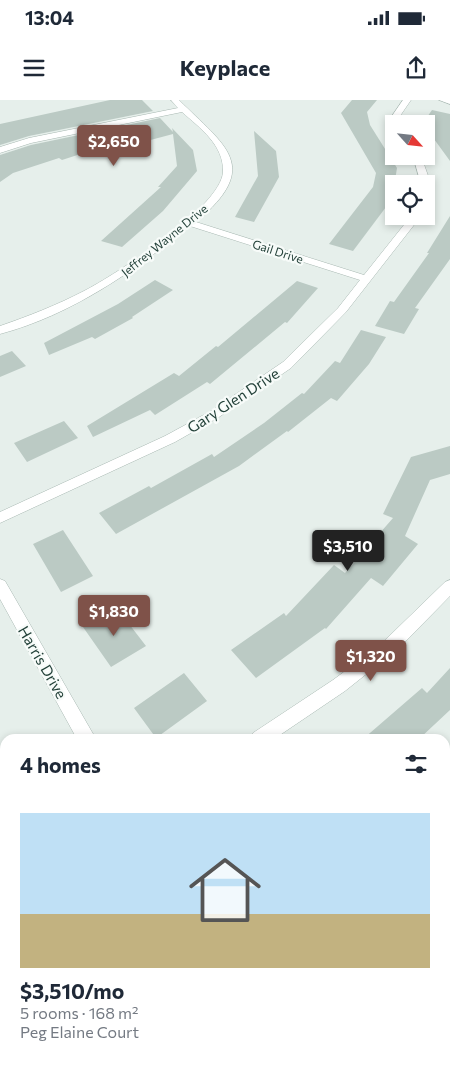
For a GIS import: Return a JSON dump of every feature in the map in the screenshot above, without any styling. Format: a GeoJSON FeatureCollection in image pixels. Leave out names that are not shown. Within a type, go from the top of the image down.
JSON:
{"type":"FeatureCollection","features":[{"type":"Feature","properties":{"kind":"street","name":"Jeffrey Wayne Drive"},"geometry":{"type":"LineString","coordinates":[[0,330],[54,310],[115,279],[189,223],[214,199],[225,184],[227,162],[225,153],[216,140],[175,100]]}},
{"type":"Feature","properties":{"kind":"street"},"geometry":{"type":"LineString","coordinates":[[397,115],[407,100]]}},
{"type":"Feature","properties":{"kind":"street"},"geometry":{"type":"LineString","coordinates":[[443,100],[450,102]]}},
{"type":"Feature","properties":{"kind":"street"},"geometry":{"type":"LineString","coordinates":[[0,150],[29,141],[184,109]]}},
{"type":"Feature","properties":{"kind":"street","name":"Gail Drive"},"geometry":{"type":"LineString","coordinates":[[189,223],[367,279]]}},
{"type":"Feature","properties":{"kind":"street","name":"Gary Glen Drive"},"geometry":{"type":"LineString","coordinates":[[0,518],[170,439],[215,414],[287,365],[342,310],[409,225]]}},
{"type":"Feature","properties":{"kind":"street","name":"Harris Drive"},"geometry":{"type":"LineString","coordinates":[[0,585],[84,734]]}},
{"type":"Feature","properties":{"kind":"street"},"geometry":{"type":"LineString","coordinates":[[266,734],[352,677],[386,650],[450,586]]}},
{"type":"Feature","properties":{"kind":"building"},"geometry":{"type":"Polygon","coordinates":[[[110,100],[142,100],[153,111],[29,136],[0,145],[0,124],[110,100]]]}},
{"type":"Feature","properties":{"kind":"building"},"geometry":{"type":"Polygon","coordinates":[[[352,100],[377,100],[367,112],[370,125],[385,149],[385,165],[395,165],[397,168],[396,175],[385,175],[385,208],[353,251],[329,244],[373,187],[376,173],[341,113],[352,100]]]}},
{"type":"Feature","properties":{"kind":"building"},"geometry":{"type":"Polygon","coordinates":[[[432,110],[450,114],[450,161],[435,140],[435,115],[429,115],[432,110]]]}},
{"type":"Feature","properties":{"kind":"building"},"geometry":{"type":"Polygon","coordinates":[[[160,118],[193,150],[197,171],[163,211],[122,247],[101,241],[161,187],[158,187],[177,166],[173,134],[113,150],[109,146],[62,160],[59,158],[13,173],[0,182],[0,155],[31,145],[160,118]]]}},
{"type":"Feature","properties":{"kind":"building"},"geometry":{"type":"Polygon","coordinates":[[[254,131],[276,151],[279,177],[254,222],[235,217],[258,176],[254,131]]]}},
{"type":"Feature","properties":{"kind":"building"},"geometry":{"type":"Polygon","coordinates":[[[450,216],[450,259],[415,308],[419,309],[404,334],[375,326],[390,301],[394,302],[429,253],[427,253],[450,216]]]}},
{"type":"Feature","properties":{"kind":"building"},"geometry":{"type":"Polygon","coordinates":[[[155,280],[173,290],[133,318],[95,339],[92,337],[49,355],[44,343],[118,304],[155,280]]]}},
{"type":"Feature","properties":{"kind":"building"},"geometry":{"type":"Polygon","coordinates":[[[297,281],[318,288],[287,323],[285,322],[210,384],[207,382],[155,415],[150,410],[93,437],[87,426],[174,373],[179,376],[216,346],[218,347],[297,281]]]}},
{"type":"Feature","properties":{"kind":"building"},"geometry":{"type":"Polygon","coordinates":[[[361,330],[386,337],[369,364],[337,401],[331,398],[288,432],[239,466],[116,534],[99,513],[149,486],[151,488],[212,454],[214,457],[264,423],[302,393],[304,394],[335,361],[340,363],[361,330]]]}},
{"type":"Feature","properties":{"kind":"building"},"geometry":{"type":"Polygon","coordinates":[[[12,351],[26,366],[0,377],[0,356],[12,351]]]}},
{"type":"Feature","properties":{"kind":"building"},"geometry":{"type":"Polygon","coordinates":[[[64,421],[78,438],[27,462],[14,443],[64,421]]]}},
{"type":"Feature","properties":{"kind":"building"},"geometry":{"type":"Polygon","coordinates":[[[450,446],[450,474],[430,480],[405,536],[418,544],[383,586],[371,578],[326,629],[256,678],[231,650],[284,613],[286,616],[334,565],[345,573],[393,518],[383,514],[411,457],[450,446]]]}},
{"type":"Feature","properties":{"kind":"building"},"geometry":{"type":"Polygon","coordinates":[[[63,530],[93,576],[61,592],[33,544],[63,530]]]}},
{"type":"Feature","properties":{"kind":"building"},"geometry":{"type":"Polygon","coordinates":[[[116,607],[146,646],[111,667],[83,627],[116,607]]]}},
{"type":"Feature","properties":{"kind":"building"},"geometry":{"type":"Polygon","coordinates":[[[450,668],[450,710],[424,734],[369,734],[422,688],[427,693],[450,668]]]}},
{"type":"Feature","properties":{"kind":"building"},"geometry":{"type":"Polygon","coordinates":[[[184,673],[207,701],[162,734],[153,734],[134,708],[184,673]]]}}]}
